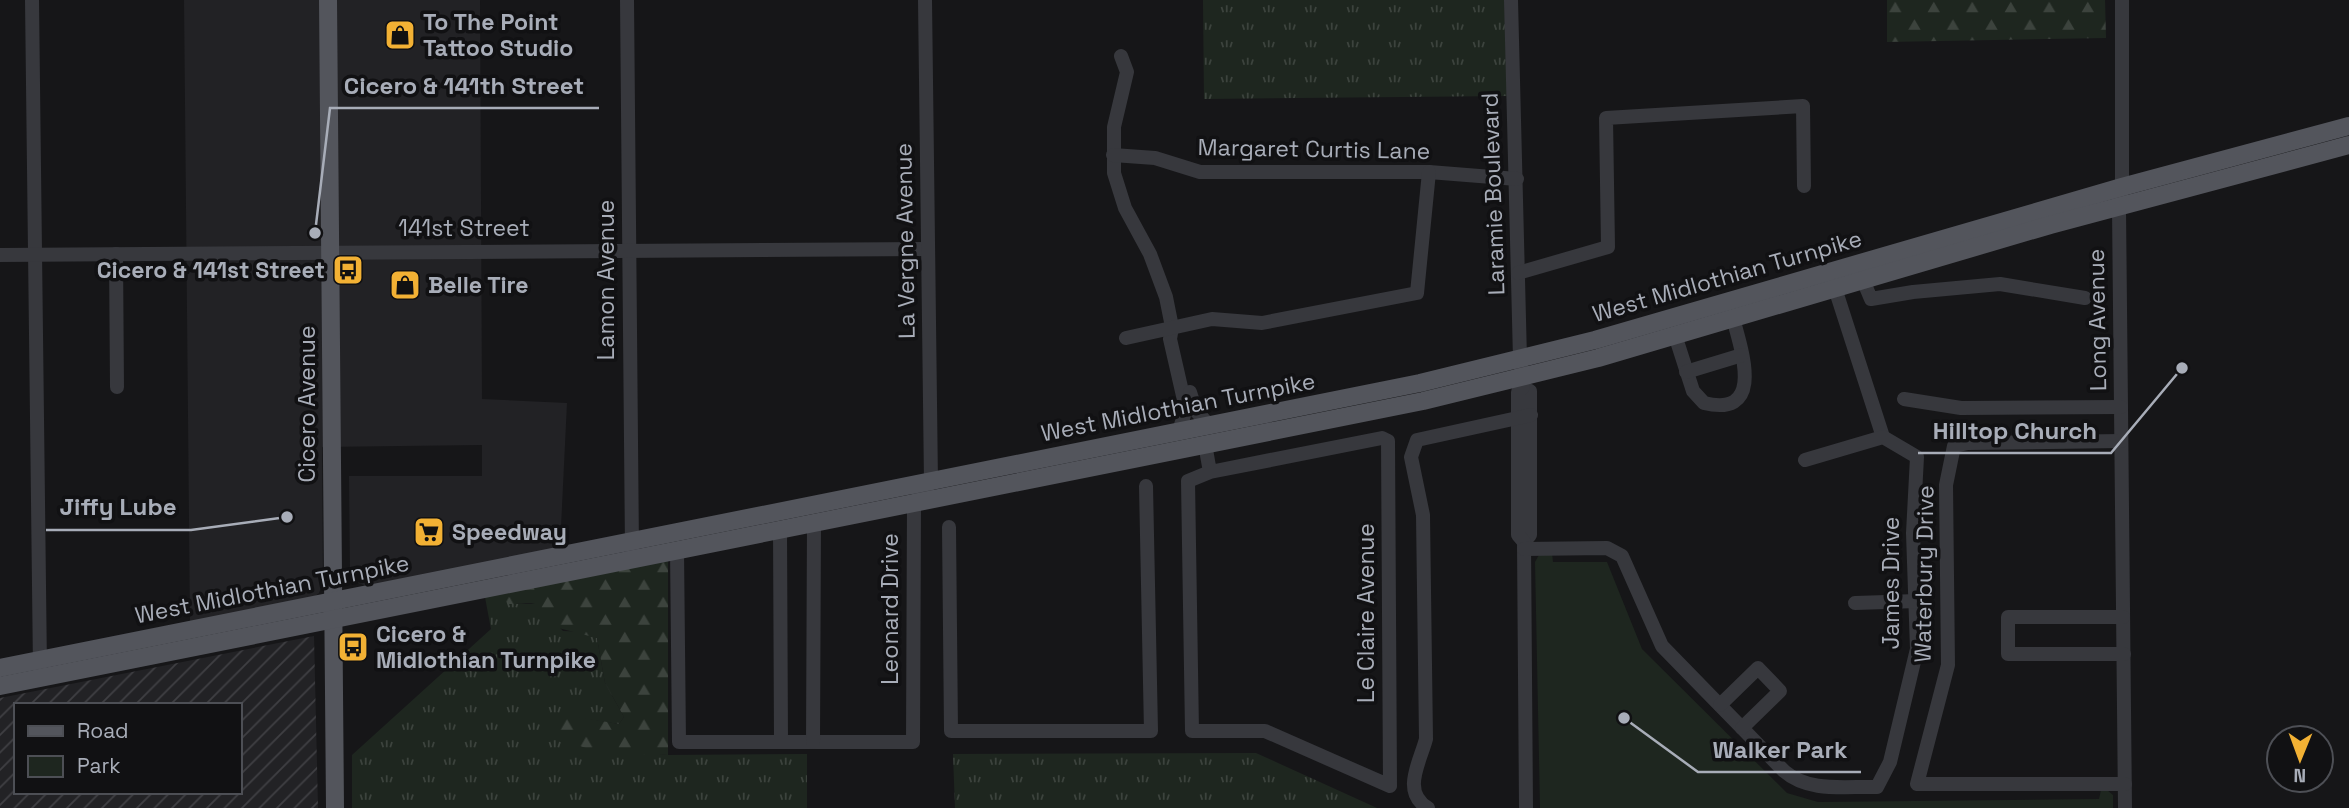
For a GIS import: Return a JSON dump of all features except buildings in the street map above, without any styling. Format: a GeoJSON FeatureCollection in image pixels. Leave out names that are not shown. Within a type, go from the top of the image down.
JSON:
{"type":"FeatureCollection","features":[{"type":"Feature","properties":{"kind":"main road","name":"Cicero Avenue"},"geometry":{"type":"LineString","coordinates":[[328,0],[335,808]]}},
{"type":"Feature","properties":{"kind":"main road","name":"West Midlothian Turnpike"},"geometry":{"type":"LineString","coordinates":[[0,686],[40,669],[632,550],[931,482],[1194,428],[1420,383],[1522,374],[1833,280],[2122,187],[2349,126]]}},
{"type":"Feature","properties":{"kind":"main road","name":"West Midlothian Turnpike"},"geometry":{"type":"LineString","coordinates":[[632,550],[677,550],[779,530],[1205,444],[1522,374],[1733,318],[1833,280],[1863,280],[2349,145]]}},
{"type":"Feature","properties":{"kind":"main road"},"geometry":{"type":"LineString","coordinates":[[1194,428],[1205,444]]}},
{"type":"Feature","properties":{"kind":"main road","name":"West Midlothian Turnpike"},"geometry":{"type":"LineString","coordinates":[[0,668],[40,669]]}},
{"type":"Feature","properties":{"kind":"street"},"geometry":{"type":"LineString","coordinates":[[32,0],[40,669]]}},
{"type":"Feature","properties":{"kind":"street","name":"Lamon Avenue"},"geometry":{"type":"LineString","coordinates":[[627,0],[632,550]]}},
{"type":"Feature","properties":{"kind":"street","name":"La Vergne Avenue"},"geometry":{"type":"LineString","coordinates":[[925,0],[931,482]]}},
{"type":"Feature","properties":{"kind":"street","name":"Laramie Boulevard"},"geometry":{"type":"LineString","coordinates":[[1511,0],[1522,374],[1518,392],[1525,417],[1518,535],[1524,545],[1526,808]]}},
{"type":"Feature","properties":{"kind":"street","name":"Long Avenue"},"geometry":{"type":"LineString","coordinates":[[2122,0],[2122,187],[2119,208],[2125,808]]}},
{"type":"Feature","properties":{"kind":"street"},"geometry":{"type":"LineString","coordinates":[[1121,56],[1127,72],[1114,127],[1118,190],[1158,272],[1172,327],[1179,338],[1193,405],[1194,428]]}},
{"type":"Feature","properties":{"kind":"street"},"geometry":{"type":"LineString","coordinates":[[1518,272],[1608,247],[1606,118],[1803,106],[1804,186]]}},
{"type":"Feature","properties":{"kind":"street","name":"Margaret Curtis Lane"},"geometry":{"type":"LineString","coordinates":[[1114,155],[1143,156],[1183,169],[1218,173],[1429,172],[1440,168],[1517,173]]}},
{"type":"Feature","properties":{"kind":"street"},"geometry":{"type":"LineString","coordinates":[[1126,338],[1219,319],[1262,323],[1417,293],[1429,172]]}},
{"type":"Feature","properties":{"kind":"street","name":"141st Street"},"geometry":{"type":"LineString","coordinates":[[0,255],[928,249]]}},
{"type":"Feature","properties":{"kind":"street"},"geometry":{"type":"LineString","coordinates":[[116,254],[117,387]]}},
{"type":"Feature","properties":{"kind":"street"},"geometry":{"type":"LineString","coordinates":[[1805,460],[1883,437],[1833,280]]}},
{"type":"Feature","properties":{"kind":"street"},"geometry":{"type":"LineString","coordinates":[[1863,280],[1871,299],[1913,292],[2000,284],[2085,298]]}},
{"type":"Feature","properties":{"kind":"street"},"geometry":{"type":"LineString","coordinates":[[1675,335],[1686,372],[1698,399],[1713,405],[1723,405],[1744,391],[1746,367],[1733,318]]}},
{"type":"Feature","properties":{"kind":"street"},"geometry":{"type":"LineString","coordinates":[[1172,327],[1170,339],[1185,409],[1194,428]]}},
{"type":"Feature","properties":{"kind":"street"},"geometry":{"type":"LineString","coordinates":[[1686,372],[1742,355]]}},
{"type":"Feature","properties":{"kind":"street"},"geometry":{"type":"LineString","coordinates":[[1904,399],[1961,408],[2121,407]]}},
{"type":"Feature","properties":{"kind":"street"},"geometry":{"type":"LineString","coordinates":[[1428,808],[1417,798],[1413,789],[1415,770],[1426,739],[1423,515],[1412,474],[1413,446],[1417,440],[1525,417]]}},
{"type":"Feature","properties":{"kind":"street","name":"James Drive"},"geometry":{"type":"LineString","coordinates":[[1742,728],[1797,782],[1811,786],[1877,787],[1890,762],[1917,649],[1913,533],[1917,457],[1883,437]]}},
{"type":"Feature","properties":{"kind":"street","name":"Le Claire Avenue"},"geometry":{"type":"LineString","coordinates":[[1382,438],[1388,441],[1390,786],[1265,731],[1192,731],[1188,481],[1210,472],[1382,438]]}},
{"type":"Feature","properties":{"kind":"street","name":"Waterbury Drive"},"geometry":{"type":"LineString","coordinates":[[2121,441],[1968,443],[1954,446],[1946,485],[1948,665],[1917,784],[2125,784]]}},
{"type":"Feature","properties":{"kind":"street"},"geometry":{"type":"LineString","coordinates":[[1205,444],[1210,472]]}},
{"type":"Feature","properties":{"kind":"street","name":"Leonard Drive"},"geometry":{"type":"LineString","coordinates":[[813,742],[913,742],[914,503],[931,482]]}},
{"type":"Feature","properties":{"kind":"street"},"geometry":{"type":"LineString","coordinates":[[949,527],[951,731],[1151,732],[1146,486]]}},
{"type":"Feature","properties":{"kind":"street"},"geometry":{"type":"LineString","coordinates":[[677,550],[679,743],[813,742],[814,523]]}},
{"type":"Feature","properties":{"kind":"street"},"geometry":{"type":"LineString","coordinates":[[779,530],[780,742]]}},
{"type":"Feature","properties":{"kind":"street"},"geometry":{"type":"LineString","coordinates":[[1524,545],[1607,548],[1622,556],[1662,646],[1742,728],[1780,691],[1758,668],[1720,705]]}},
{"type":"Feature","properties":{"kind":"street"},"geometry":{"type":"LineString","coordinates":[[1855,603],[1917,601]]}},
{"type":"Feature","properties":{"kind":"street"},"geometry":{"type":"LineString","coordinates":[[2123,617],[2008,617],[2008,654],[2124,654]]}},
{"type":"Feature","properties":{"kind":"shaded area"},"geometry":{"type":"Polygon","coordinates":[[[184,0],[480,0],[482,399],[567,403],[560,548],[370,587],[358,583],[350,575],[349,476],[482,476],[482,445],[322,447],[323,583],[319,593],[310,601],[190,625],[184,0]]]}},
{"type":"Feature","properties":{"kind":"shaded area"},"geometry":{"type":"Polygon","coordinates":[[[314,636],[318,808],[0,808],[0,698],[314,636]]]}},
{"type":"Feature","properties":{"kind":"green space"},"geometry":{"type":"Polygon","coordinates":[[[1203,0],[1505,0],[1508,96],[1204,99],[1203,0]]]}},
{"type":"Feature","properties":{"kind":"green space"},"geometry":{"type":"Polygon","coordinates":[[[1887,0],[2105,0],[2106,38],[1887,42],[1887,0]]]}},
{"type":"Feature","properties":{"kind":"green space"},"geometry":{"type":"Polygon","coordinates":[[[1540,553],[1552,553],[1553,562],[1607,562],[1642,649],[1787,793],[1818,802],[2099,799],[2101,790],[2107,790],[2113,795],[2113,808],[1540,808],[1535,562],[1540,553]]]}},
{"type":"Feature","properties":{"kind":"green space"},"geometry":{"type":"Polygon","coordinates":[[[668,560],[668,755],[604,752],[574,743],[562,735],[553,724],[555,713],[619,724],[624,717],[605,683],[597,638],[547,625],[535,604],[508,604],[505,600],[513,591],[668,560]]]}},
{"type":"Feature","properties":{"kind":"green space"},"geometry":{"type":"Polygon","coordinates":[[[513,591],[508,604],[537,604],[563,631],[584,632],[597,638],[605,683],[624,717],[619,724],[555,714],[582,746],[668,755],[807,754],[807,808],[352,808],[352,755],[491,629],[485,597],[513,591]]]}},
{"type":"Feature","properties":{"kind":"green space"},"geometry":{"type":"Polygon","coordinates":[[[1256,753],[1377,808],[955,808],[953,754],[1256,753]]]}},
{"type":"Feature","properties":{"kind":"place","name":"To The Point Tattoo Studio"},"geometry":{"type":"Point","coordinates":[400,35]}},
{"type":"Feature","properties":{"kind":"place","name":"Cicero & 141th Street"},"geometry":{"type":"Point","coordinates":[315,233]}},
{"type":"Feature","properties":{"kind":"place","name":"Cicero & 141st Street"},"geometry":{"type":"Point","coordinates":[348,270]}},
{"type":"Feature","properties":{"kind":"place","name":"Belle Tire"},"geometry":{"type":"Point","coordinates":[405,285]}},
{"type":"Feature","properties":{"kind":"place","name":"Hilltop Church"},"geometry":{"type":"Point","coordinates":[2182,368]}},
{"type":"Feature","properties":{"kind":"place","name":"Jiffy Lube"},"geometry":{"type":"Point","coordinates":[287,517]}},
{"type":"Feature","properties":{"kind":"place","name":"Speedway"},"geometry":{"type":"Point","coordinates":[429,532]}},
{"type":"Feature","properties":{"kind":"place","name":"Cicero & Midlothian Turnpike"},"geometry":{"type":"Point","coordinates":[353,647]}},
{"type":"Feature","properties":{"kind":"place","name":"Walker Park"},"geometry":{"type":"Point","coordinates":[1624,718]}}]}
